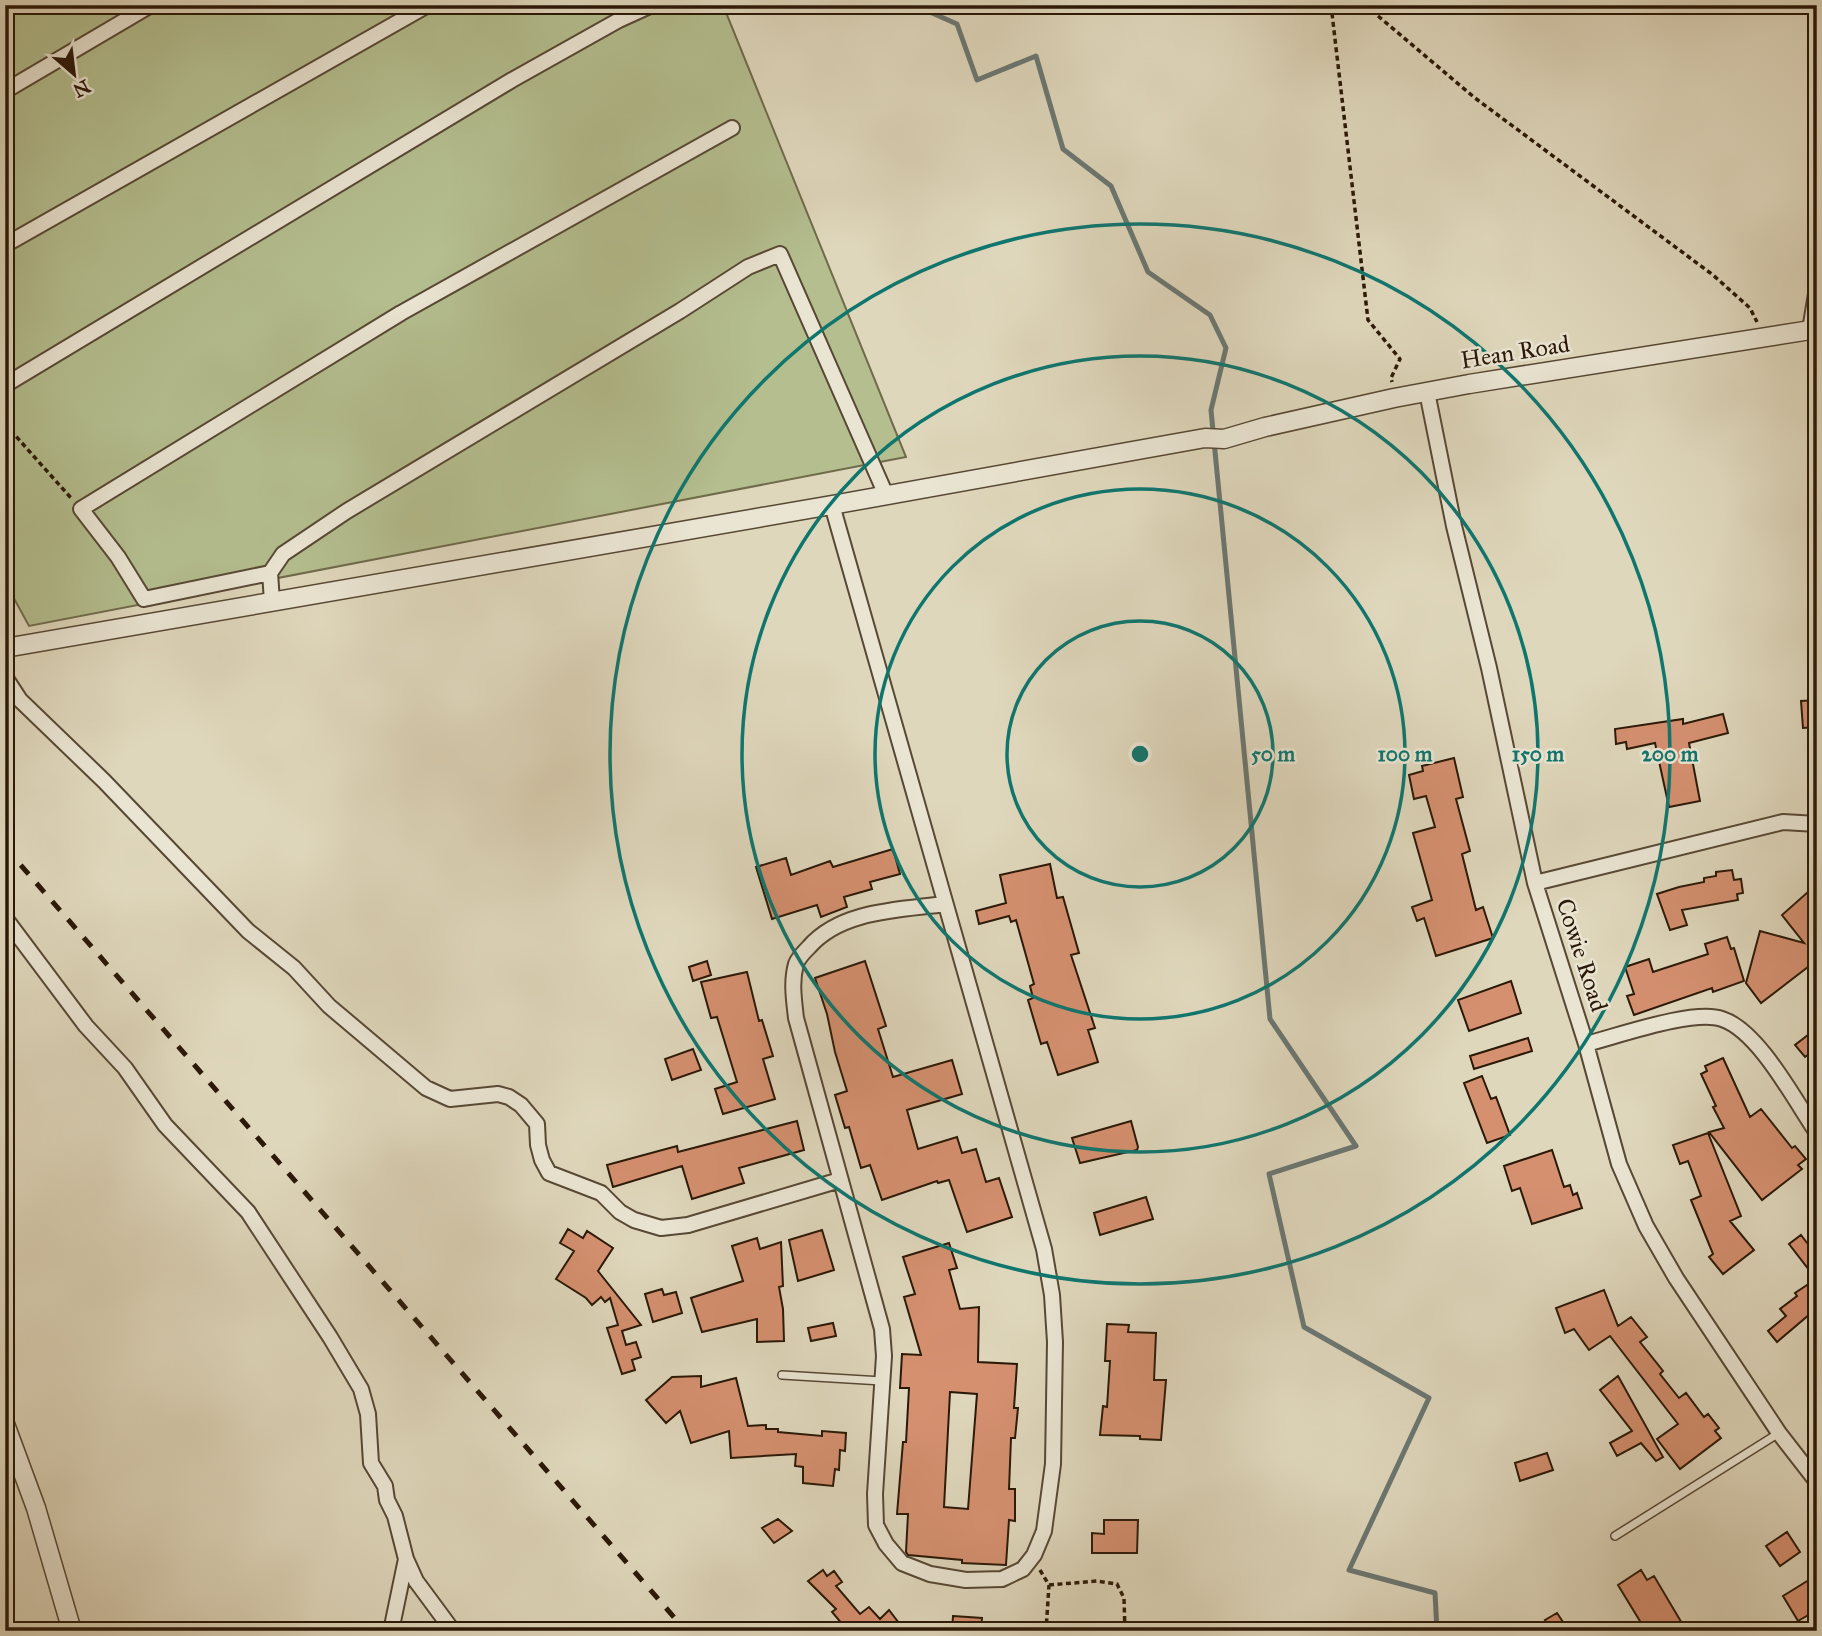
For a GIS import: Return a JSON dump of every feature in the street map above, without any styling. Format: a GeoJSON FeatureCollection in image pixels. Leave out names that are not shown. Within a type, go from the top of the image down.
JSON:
{"type":"FeatureCollection","features":[{"type":"Feature","properties":{"kind":"street"},"geometry":{"type":"LineString","coordinates":[[5,91],[151,5]]}},
{"type":"Feature","properties":{"kind":"street"},"geometry":{"type":"LineString","coordinates":[[5,245],[428,5]]}},
{"type":"Feature","properties":{"kind":"street"},"geometry":{"type":"LineString","coordinates":[[5,385],[512,80],[619,20],[652,5]]}},
{"type":"Feature","properties":{"kind":"street"},"geometry":{"type":"LineString","coordinates":[[270,573],[144,598],[118,557],[81,509],[401,313],[732,128]]}},
{"type":"Feature","properties":{"kind":"street"},"geometry":{"type":"LineString","coordinates":[[272,601],[270,573],[283,554],[387,485],[657,325],[748,267],[780,254],[887,495]]}},
{"type":"Feature","properties":{"kind":"street"},"geometry":{"type":"LineString","coordinates":[[1813,330],[1817,288]]}},
{"type":"Feature","properties":{"kind":"street","name":"Hean Road"},"geometry":{"type":"LineString","coordinates":[[5,648],[1205,438],[1224,439],[1427,392],[1813,330]]}},
{"type":"Feature","properties":{"kind":"street","name":"Cowie Road"},"geometry":{"type":"LineString","coordinates":[[1427,392],[1454,526],[1489,668],[1535,883],[1586,1044],[1619,1164],[1646,1226],[1676,1278],[1779,1433],[1817,1482]]}},
{"type":"Feature","properties":{"kind":"street"},"geometry":{"type":"LineString","coordinates":[[832,505],[946,904],[1044,1249],[1052,1295],[1055,1342],[1053,1464],[1044,1531],[1034,1555],[1023,1569],[1002,1579],[966,1580],[930,1574],[902,1563],[886,1544],[876,1525],[884,1356],[882,1329],[796,1018],[793,989],[796,962],[814,941],[836,926],[870,914],[946,904]]}},
{"type":"Feature","properties":{"kind":"street"},"geometry":{"type":"LineString","coordinates":[[5,677],[20,699],[104,780],[248,931],[295,968],[329,1006],[426,1088],[450,1099],[498,1094],[521,1104],[537,1124],[540,1153],[549,1173],[601,1193],[620,1212],[634,1220],[662,1228],[688,1226],[840,1180]]}},
{"type":"Feature","properties":{"kind":"street"},"geometry":{"type":"LineString","coordinates":[[1535,883],[1783,822],[1817,824]]}},
{"type":"Feature","properties":{"kind":"street"},"geometry":{"type":"LineString","coordinates":[[5,918],[86,1026],[125,1068],[165,1125],[248,1212],[330,1337],[361,1389],[368,1414],[371,1463],[384,1486],[406,1559],[416,1581],[453,1631]]}},
{"type":"Feature","properties":{"kind":"street"},"geometry":{"type":"LineString","coordinates":[[1586,1044],[1691,1017],[1721,1018],[1742,1030],[1760,1047],[1817,1133]]}},
{"type":"Feature","properties":{"kind":"street"},"geometry":{"type":"LineString","coordinates":[[5,1424],[36,1508],[72,1631]]}},
{"type":"Feature","properties":{"kind":"street"},"geometry":{"type":"LineString","coordinates":[[391,1631],[406,1559]]}},
{"type":"Feature","properties":{"kind":"lane"},"geometry":{"type":"LineString","coordinates":[[782,1375],[882,1381]]}},
{"type":"Feature","properties":{"kind":"lane"},"geometry":{"type":"LineString","coordinates":[[1615,1536],[1779,1433]]}},
{"type":"Feature","properties":{"kind":"path"},"geometry":{"type":"LineString","coordinates":[[1331,5],[1368,320],[1400,359],[1391,378],[1394,398]]}},
{"type":"Feature","properties":{"kind":"path"},"geometry":{"type":"LineString","coordinates":[[1365,5],[1475,98],[1713,275],[1750,308],[1765,336]]}},
{"type":"Feature","properties":{"kind":"path"},"geometry":{"type":"LineString","coordinates":[[5,424],[81,509]]}},
{"type":"Feature","properties":{"kind":"path"},"geometry":{"type":"LineString","coordinates":[[1034,1555],[1049,1585],[1046,1631]]}},
{"type":"Feature","properties":{"kind":"path"},"geometry":{"type":"LineString","coordinates":[[1049,1585],[1097,1581],[1118,1584],[1124,1598],[1125,1631]]}},
{"type":"Feature","properties":{"kind":"green space"},"geometry":{"type":"Polygon","coordinates":[[[5,5],[723,5],[906,457],[29,626],[5,582],[5,5]]]}},
{"type":"Feature","properties":{"kind":"building"},"geometry":{"type":"Polygon","coordinates":[[[1817,700],[1817,727],[1803,728],[1801,701],[1817,700]]]}},
{"type":"Feature","properties":{"kind":"building"},"geometry":{"type":"Polygon","coordinates":[[[1723,714],[1728,733],[1689,743],[1700,801],[1669,807],[1655,743],[1627,749],[1626,742],[1616,744],[1615,729],[1683,719],[1683,724],[1723,714]]]}},
{"type":"Feature","properties":{"kind":"building"},"geometry":{"type":"Polygon","coordinates":[[[1454,758],[1463,797],[1456,799],[1470,851],[1462,854],[1476,910],[1483,907],[1493,938],[1436,956],[1424,918],[1417,921],[1412,907],[1432,900],[1413,833],[1435,827],[1426,796],[1414,799],[1409,775],[1423,771],[1422,766],[1454,758]]]}},
{"type":"Feature","properties":{"kind":"building"},"geometry":{"type":"Polygon","coordinates":[[[893,849],[900,874],[870,882],[872,889],[844,897],[847,907],[821,917],[817,905],[772,919],[756,867],[786,858],[791,875],[830,861],[833,867],[893,849]]]}},
{"type":"Feature","properties":{"kind":"building"},"geometry":{"type":"Polygon","coordinates":[[[1050,864],[1057,898],[1063,897],[1079,953],[1071,955],[1095,1028],[1088,1030],[1098,1062],[1058,1075],[1047,1042],[1041,1044],[1028,1000],[1033,998],[1030,986],[1034,984],[1016,920],[1011,922],[1009,916],[979,924],[976,911],[1006,903],[1000,875],[1050,864]]]}},
{"type":"Feature","properties":{"kind":"building"},"geometry":{"type":"Polygon","coordinates":[[[1732,870],[1734,880],[1741,879],[1743,893],[1737,894],[1738,900],[1682,910],[1687,925],[1670,930],[1657,894],[1704,882],[1704,878],[1716,876],[1716,872],[1732,870]]]}},
{"type":"Feature","properties":{"kind":"building"},"geometry":{"type":"Polygon","coordinates":[[[1817,884],[1817,919],[1814,915],[1809,919],[1817,929],[1817,960],[1761,1003],[1746,983],[1760,931],[1804,943],[1782,915],[1817,884]]]}},
{"type":"Feature","properties":{"kind":"building"},"geometry":{"type":"Polygon","coordinates":[[[1727,937],[1731,949],[1734,948],[1744,981],[1713,992],[1712,988],[1634,1015],[1627,996],[1634,994],[1625,967],[1649,959],[1653,972],[1708,954],[1705,944],[1727,937]]]}},
{"type":"Feature","properties":{"kind":"building"},"geometry":{"type":"Polygon","coordinates":[[[707,961],[711,975],[693,981],[689,967],[707,961]]]}},
{"type":"Feature","properties":{"kind":"building"},"geometry":{"type":"Polygon","coordinates":[[[865,961],[886,1026],[878,1029],[893,1077],[952,1060],[962,1094],[907,1110],[918,1149],[957,1137],[962,1153],[976,1149],[986,1182],[999,1178],[1012,1217],[967,1232],[949,1180],[937,1181],[882,1200],[870,1165],[861,1168],[849,1127],[845,1128],[835,1095],[847,1091],[815,978],[865,961]]]}},
{"type":"Feature","properties":{"kind":"building"},"geometry":{"type":"Polygon","coordinates":[[[747,972],[759,1021],[762,1020],[773,1056],[763,1059],[775,1099],[723,1114],[715,1089],[737,1082],[717,1017],[711,1018],[701,982],[747,972]]]}},
{"type":"Feature","properties":{"kind":"building"},"geometry":{"type":"Polygon","coordinates":[[[1511,981],[1521,1013],[1469,1031],[1458,1000],[1511,981]]]}},
{"type":"Feature","properties":{"kind":"building"},"geometry":{"type":"Polygon","coordinates":[[[1817,1028],[1817,1063],[1809,1054],[1805,1057],[1795,1045],[1817,1028]]]}},
{"type":"Feature","properties":{"kind":"building"},"geometry":{"type":"Polygon","coordinates":[[[1528,1038],[1532,1051],[1474,1069],[1470,1056],[1528,1038]]]}},
{"type":"Feature","properties":{"kind":"building"},"geometry":{"type":"Polygon","coordinates":[[[693,1049],[701,1070],[672,1080],[665,1059],[693,1049]]]}},
{"type":"Feature","properties":{"kind":"building"},"geometry":{"type":"Polygon","coordinates":[[[1723,1058],[1750,1117],[1761,1109],[1792,1148],[1795,1146],[1806,1159],[1798,1165],[1802,1169],[1762,1200],[1709,1132],[1724,1128],[1701,1074],[1707,1071],[1705,1066],[1723,1058]]]}},
{"type":"Feature","properties":{"kind":"building"},"geometry":{"type":"Polygon","coordinates":[[[1482,1076],[1491,1099],[1496,1097],[1510,1135],[1487,1143],[1464,1083],[1482,1076]]]}},
{"type":"Feature","properties":{"kind":"building"},"geometry":{"type":"Polygon","coordinates":[[[797,1121],[804,1150],[739,1168],[744,1183],[692,1199],[682,1166],[613,1187],[607,1165],[677,1146],[678,1152],[797,1121]]]}},
{"type":"Feature","properties":{"kind":"building"},"geometry":{"type":"Polygon","coordinates":[[[1131,1121],[1137,1150],[1080,1163],[1072,1138],[1131,1121]]]}},
{"type":"Feature","properties":{"kind":"building"},"geometry":{"type":"Polygon","coordinates":[[[1708,1133],[1741,1216],[1730,1221],[1754,1250],[1723,1274],[1709,1257],[1713,1254],[1691,1200],[1701,1196],[1688,1161],[1680,1164],[1673,1145],[1708,1133]]]}},
{"type":"Feature","properties":{"kind":"building"},"geometry":{"type":"Polygon","coordinates":[[[1552,1150],[1564,1187],[1570,1185],[1573,1195],[1577,1193],[1582,1208],[1532,1224],[1520,1188],[1512,1191],[1504,1166],[1552,1150]]]}},
{"type":"Feature","properties":{"kind":"building"},"geometry":{"type":"Polygon","coordinates":[[[1146,1197],[1153,1219],[1100,1235],[1094,1213],[1146,1197]]]}},
{"type":"Feature","properties":{"kind":"building"},"geometry":{"type":"Polygon","coordinates":[[[568,1229],[583,1238],[587,1231],[613,1248],[598,1271],[641,1325],[622,1331],[626,1345],[636,1342],[641,1357],[632,1360],[635,1370],[622,1374],[607,1328],[618,1325],[610,1298],[605,1302],[601,1297],[592,1305],[586,1298],[556,1279],[574,1251],[560,1243],[568,1229]]]}},
{"type":"Feature","properties":{"kind":"building"},"geometry":{"type":"Polygon","coordinates":[[[822,1230],[834,1270],[798,1281],[789,1240],[822,1230]]]}},
{"type":"Feature","properties":{"kind":"building"},"geometry":{"type":"Polygon","coordinates":[[[1801,1235],[1817,1256],[1817,1308],[1777,1342],[1768,1331],[1786,1316],[1780,1309],[1797,1296],[1795,1293],[1816,1279],[1789,1244],[1801,1235]]]}},
{"type":"Feature","properties":{"kind":"building"},"geometry":{"type":"Polygon","coordinates":[[[757,1238],[760,1249],[781,1242],[783,1286],[779,1287],[784,1341],[757,1342],[757,1319],[702,1332],[691,1298],[743,1281],[732,1246],[757,1238]]]}},
{"type":"Feature","properties":{"kind":"building"},"geometry":{"type":"Polygon","coordinates":[[[949,1243],[957,1268],[949,1270],[960,1309],[979,1307],[978,1362],[1017,1364],[1014,1408],[1018,1408],[1015,1438],[1011,1438],[1009,1489],[1015,1489],[1015,1521],[1009,1520],[1006,1565],[962,1563],[962,1560],[908,1555],[906,1552],[908,1514],[897,1514],[903,1442],[906,1442],[909,1388],[900,1388],[902,1354],[921,1355],[904,1297],[915,1294],[903,1257],[949,1243]],[[950,1392],[944,1507],[968,1509],[977,1394],[950,1392]]]}},
{"type":"Feature","properties":{"kind":"building"},"geometry":{"type":"Polygon","coordinates":[[[662,1289],[664,1295],[676,1292],[682,1313],[653,1322],[645,1294],[662,1289]]]}},
{"type":"Feature","properties":{"kind":"building"},"geometry":{"type":"Polygon","coordinates":[[[1604,1290],[1618,1326],[1631,1317],[1647,1337],[1640,1342],[1663,1371],[1660,1374],[1679,1398],[1686,1393],[1704,1417],[1708,1414],[1719,1428],[1715,1431],[1721,1438],[1680,1469],[1657,1439],[1678,1424],[1610,1336],[1589,1350],[1574,1329],[1565,1333],[1556,1308],[1604,1290]]]}},
{"type":"Feature","properties":{"kind":"building"},"geometry":{"type":"Polygon","coordinates":[[[833,1323],[836,1336],[811,1341],[808,1328],[833,1323]]]}},
{"type":"Feature","properties":{"kind":"building"},"geometry":{"type":"Polygon","coordinates":[[[1107,1324],[1129,1325],[1128,1332],[1156,1333],[1154,1380],[1166,1380],[1161,1440],[1140,1439],[1140,1436],[1100,1435],[1103,1406],[1107,1407],[1110,1361],[1105,1361],[1107,1324]]]}},
{"type":"Feature","properties":{"kind":"building"},"geometry":{"type":"Polygon","coordinates":[[[701,1376],[701,1387],[736,1378],[748,1426],[766,1425],[766,1429],[778,1429],[778,1432],[822,1436],[822,1431],[846,1433],[845,1451],[840,1450],[839,1470],[835,1469],[833,1486],[803,1483],[803,1467],[795,1466],[796,1454],[731,1458],[729,1431],[691,1443],[680,1411],[666,1423],[646,1400],[672,1377],[701,1376]]]}},
{"type":"Feature","properties":{"kind":"building"},"geometry":{"type":"Polygon","coordinates":[[[1618,1376],[1663,1457],[1656,1461],[1641,1443],[1617,1456],[1610,1443],[1632,1431],[1600,1390],[1618,1376]]]}},
{"type":"Feature","properties":{"kind":"building"},"geometry":{"type":"Polygon","coordinates":[[[1547,1453],[1553,1470],[1520,1481],[1515,1463],[1547,1453]]]}},
{"type":"Feature","properties":{"kind":"building"},"geometry":{"type":"Polygon","coordinates":[[[778,1519],[792,1531],[774,1543],[762,1528],[778,1519]]]}},
{"type":"Feature","properties":{"kind":"building"},"geometry":{"type":"Polygon","coordinates":[[[1104,1520],[1138,1520],[1137,1553],[1092,1553],[1092,1533],[1104,1534],[1104,1520]]]}},
{"type":"Feature","properties":{"kind":"building"},"geometry":{"type":"Polygon","coordinates":[[[1787,1532],[1800,1552],[1780,1566],[1766,1546],[1787,1532]]]}},
{"type":"Feature","properties":{"kind":"building"},"geometry":{"type":"Polygon","coordinates":[[[823,1570],[827,1576],[834,1571],[842,1582],[836,1586],[860,1614],[869,1607],[880,1619],[889,1610],[905,1631],[848,1631],[832,1612],[836,1609],[808,1581],[823,1570]]]}},
{"type":"Feature","properties":{"kind":"building"},"geometry":{"type":"Polygon","coordinates":[[[1641,1570],[1647,1580],[1654,1576],[1683,1625],[1675,1631],[1646,1631],[1618,1585],[1641,1570]]]}},
{"type":"Feature","properties":{"kind":"building"},"geometry":{"type":"Polygon","coordinates":[[[1817,1575],[1817,1610],[1798,1621],[1783,1596],[1817,1575]]]}},
{"type":"Feature","properties":{"kind":"building"},"geometry":{"type":"Polygon","coordinates":[[[1557,1613],[1569,1631],[1553,1631],[1545,1620],[1557,1613]]]}},
{"type":"Feature","properties":{"kind":"building"},"geometry":{"type":"Polygon","coordinates":[[[953,1616],[982,1618],[981,1631],[952,1631],[953,1616]]]}},
{"type":"Feature","properties":{"kind":"waterway"},"geometry":{"type":"LineString","coordinates":[[914,5],[957,24],[977,80],[1036,56],[1063,149],[1111,186],[1148,272],[1210,315],[1226,348],[1211,410],[1270,1019],[1356,1146],[1269,1174],[1304,1327],[1429,1398],[1349,1570],[1435,1593],[1437,1631]]}},
{"type":"Feature","properties":{"kind":"railway"},"geometry":{"type":"LineString","coordinates":[[5,847],[686,1631]]}}]}
